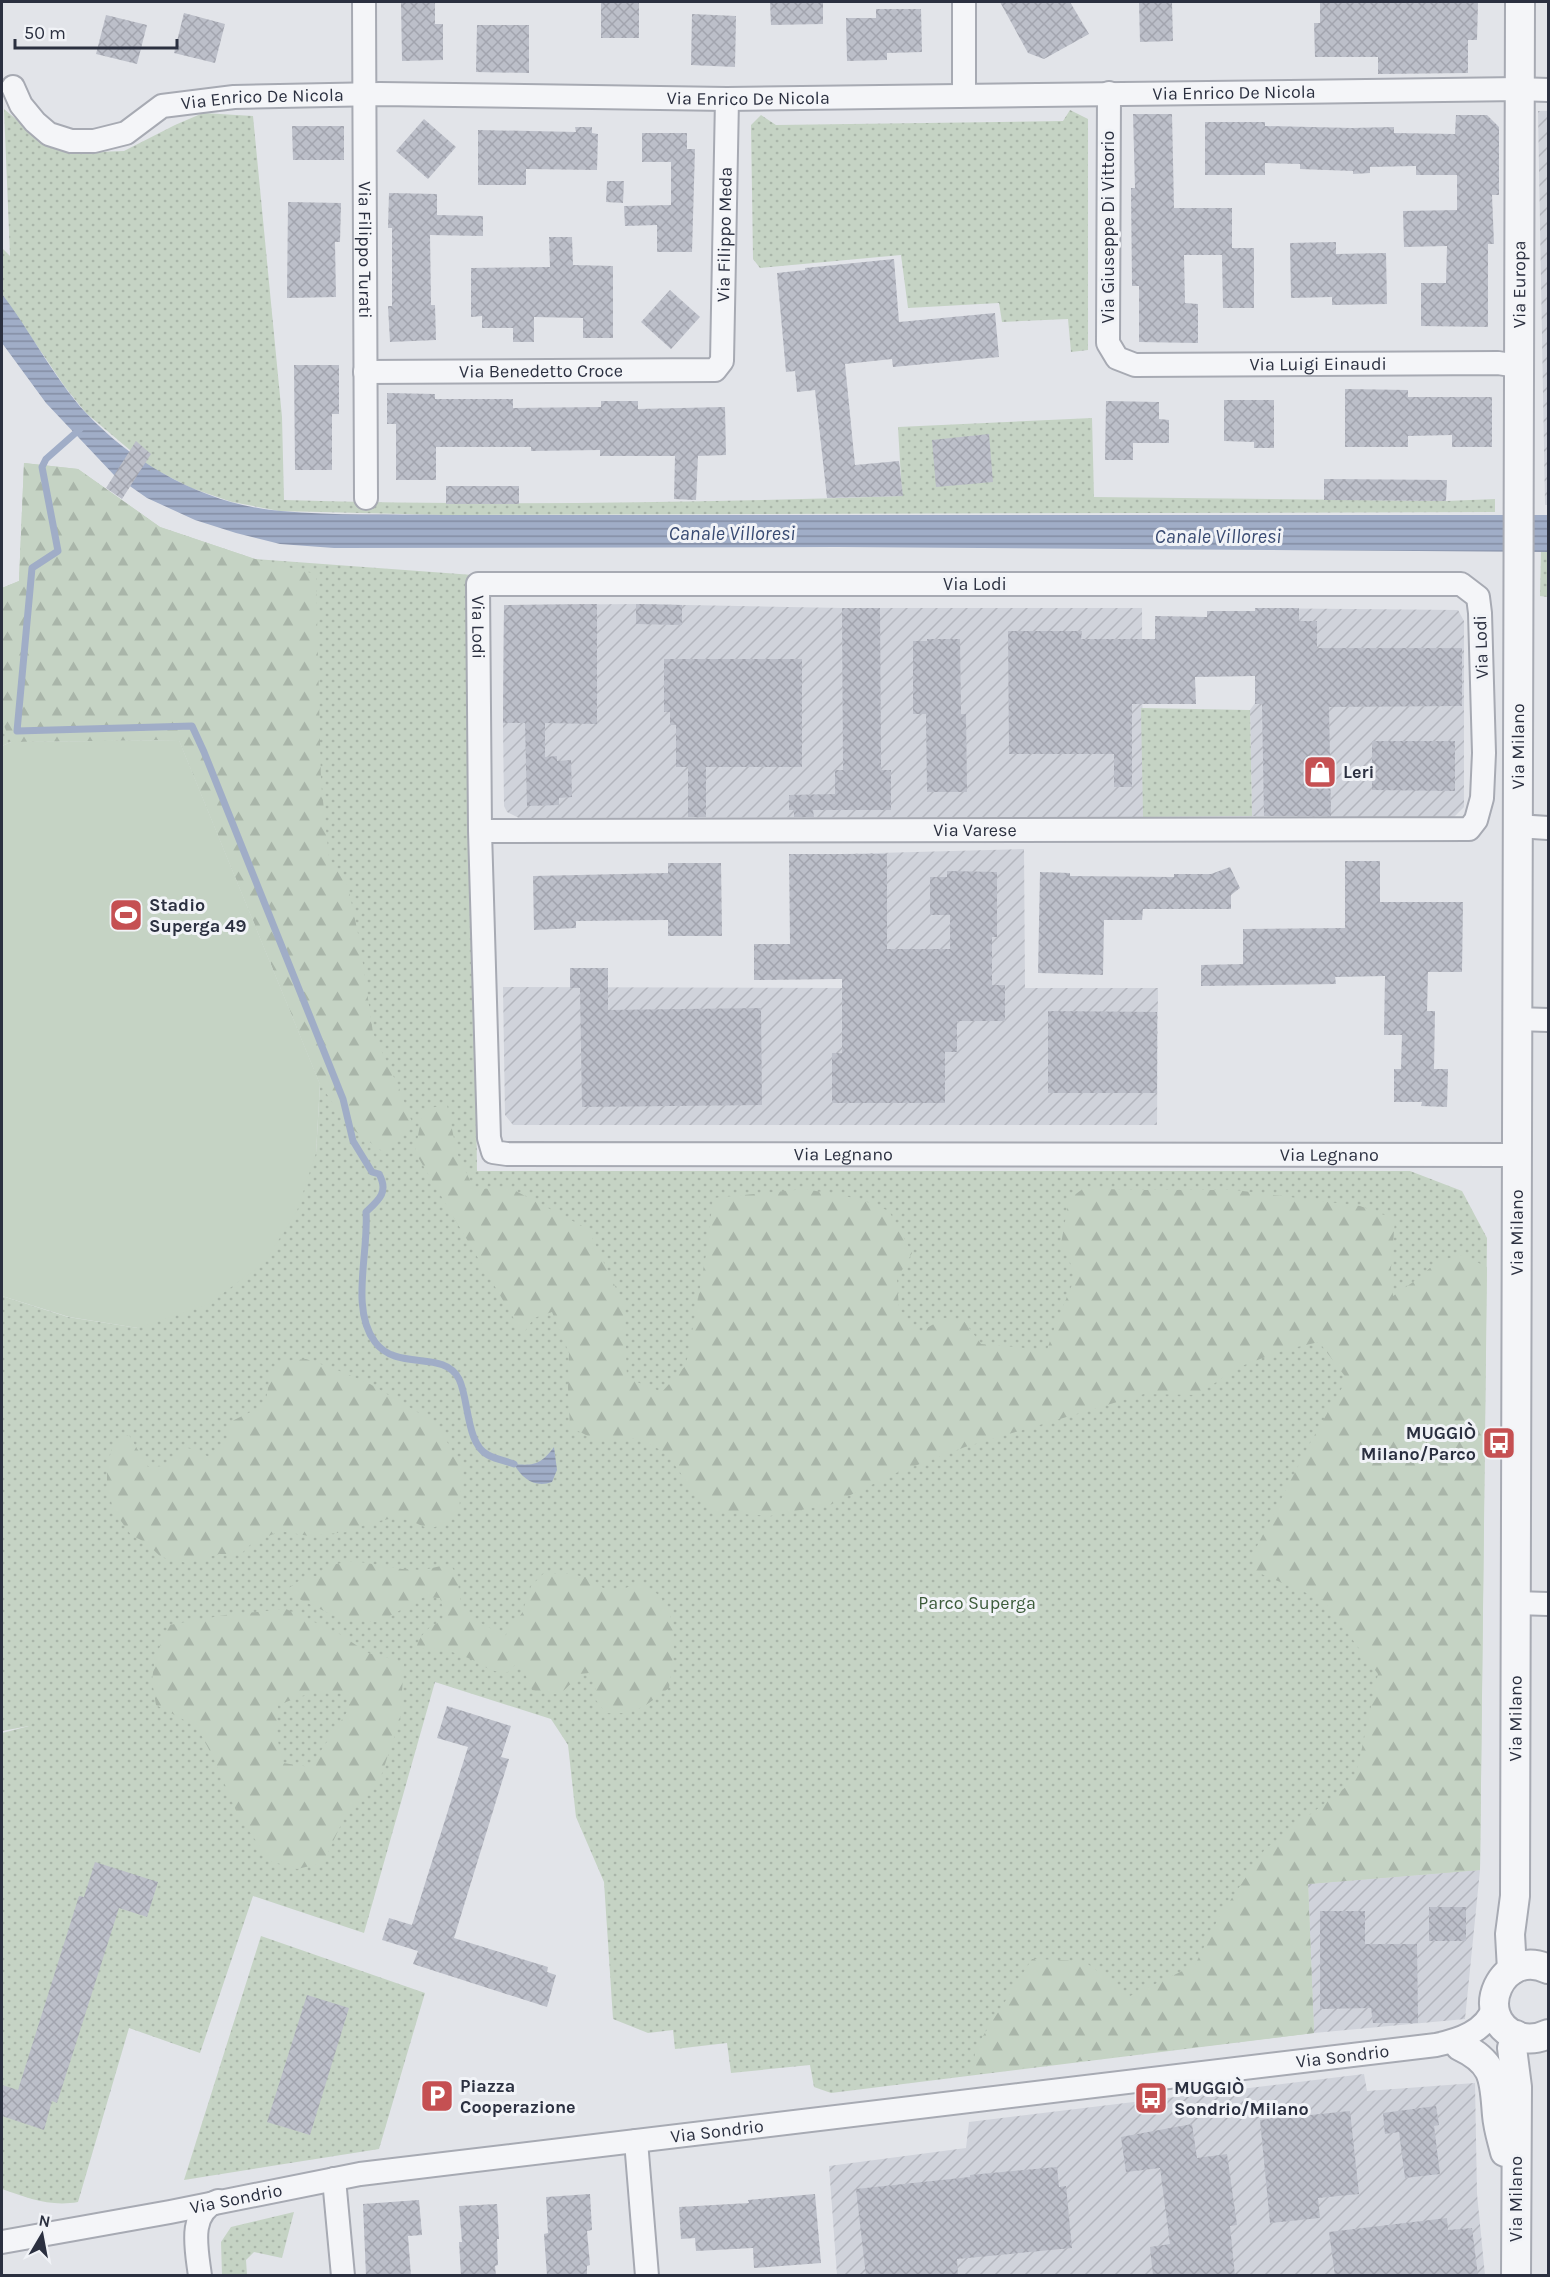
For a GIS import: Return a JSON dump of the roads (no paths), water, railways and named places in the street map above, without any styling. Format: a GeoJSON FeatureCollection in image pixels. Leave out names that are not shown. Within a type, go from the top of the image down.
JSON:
{"type":"FeatureCollection","features":[{"type":"Feature","properties":{"kind":"street","name":"Via Filippo Turati"},"geometry":{"type":"LineString","coordinates":[[364,2],[366,498]]}},
{"type":"Feature","properties":{"kind":"street"},"geometry":{"type":"LineString","coordinates":[[964,2],[964,94]]}},
{"type":"Feature","properties":{"kind":"street","name":"Via Europa"},"geometry":{"type":"LineString","coordinates":[[1519,566],[1520,2]]}},
{"type":"Feature","properties":{"kind":"street","name":"Via Enrico De Nicola"},"geometry":{"type":"LineString","coordinates":[[13,87],[21,105],[35,122],[49,134],[71,141],[94,141],[126,134],[162,106],[234,97],[365,94],[727,99],[964,94],[1548,90]]}},
{"type":"Feature","properties":{"kind":"street","name":"Via Giuseppe Di Vittorio"},"geometry":{"type":"LineString","coordinates":[[1109,93],[1108,343],[1117,358]]}},
{"type":"Feature","properties":{"kind":"street","name":"Via Filippo Meda"},"geometry":{"type":"LineString","coordinates":[[715,370],[722,361],[727,99]]}},
{"type":"Feature","properties":{"kind":"street","name":"Via Luigi Einaudi"},"geometry":{"type":"LineString","coordinates":[[1117,358],[1135,365],[1498,363],[1518,366]]}},
{"type":"Feature","properties":{"kind":"street","name":"Via Benedetto Croce"},"geometry":{"type":"LineString","coordinates":[[365,372],[715,370]]}},
{"type":"Feature","properties":{"kind":"street","name":"Via Milano"},"geometry":{"type":"LineString","coordinates":[[1516,2276],[1517,2087],[1512,2048],[1520,2028],[1496,1990],[1505,1976],[1532,1968],[1510,1934],[1515,1896],[1519,566]]}},
{"type":"Feature","properties":{"kind":"street","name":"Via Lodi"},"geometry":{"type":"LineString","coordinates":[[480,831],[478,584],[1461,584],[1478,597],[1480,613],[1484,753],[1482,798],[1476,820],[1469,829]]}},
{"type":"Feature","properties":{"kind":"street"},"geometry":{"type":"LineString","coordinates":[[1518,826],[1548,828]]}},
{"type":"Feature","properties":{"kind":"street","name":"Via Varese"},"geometry":{"type":"LineString","coordinates":[[480,831],[1469,829]]}},
{"type":"Feature","properties":{"kind":"street","name":"Via Legnano"},"geometry":{"type":"LineString","coordinates":[[480,831],[489,1138],[493,1152],[507,1154],[1517,1155]]}},
{"type":"Feature","properties":{"kind":"street"},"geometry":{"type":"LineString","coordinates":[[1517,1019],[1548,1020]]}},
{"type":"Feature","properties":{"kind":"street"},"geometry":{"type":"LineString","coordinates":[[1516,1602],[1548,1604]]}},
{"type":"Feature","properties":{"kind":"street","name":"Via Sondrio"},"geometry":{"type":"LineString","coordinates":[[2,2242],[170,2212],[360,2174],[1480,2043],[1520,2028]]}},
{"type":"Feature","properties":{"kind":"street"},"geometry":{"type":"LineString","coordinates":[[1448,2046],[1473,2052],[1486,2063],[1494,2081],[1497,2119],[1516,2204]]}},
{"type":"Feature","properties":{"kind":"street"},"geometry":{"type":"LineString","coordinates":[[636,2141],[647,2276]]}},
{"type":"Feature","properties":{"kind":"street"},"geometry":{"type":"LineString","coordinates":[[334,2179],[343,2276]]}},
{"type":"Feature","properties":{"kind":"street"},"geometry":{"type":"LineString","coordinates":[[200,2276],[196,2241],[199,2218],[210,2205],[220,2201]]}},
{"type":"Feature","properties":{"kind":"water","name":"Canale Villoresi"},"geometry":{"type":"Polygon","coordinates":[[[2,294],[74,399],[127,450],[174,480],[226,501],[253,507],[322,514],[445,515],[1548,515],[1548,552],[836,547],[334,548],[280,544],[195,520],[147,498],[114,475],[46,403],[2,343],[2,294]]]}},
{"type":"Feature","properties":{"kind":"water"},"geometry":{"type":"Polygon","coordinates":[[[554,1447],[557,1470],[552,1482],[540,1484],[530,1481],[514,1464],[537,1463],[554,1447]]]}},
{"type":"Feature","properties":{"kind":"waterway"},"geometry":{"type":"LineString","coordinates":[[80,429],[46,459],[42,467],[58,551],[32,568],[17,731],[192,726],[343,1099],[353,1141],[372,1172],[379,1174],[382,1180],[383,1191],[375,1204],[366,1212],[362,1297],[363,1313],[368,1329],[375,1342],[384,1351],[407,1359],[443,1365],[452,1370],[459,1379],[472,1431],[481,1449],[488,1455],[514,1464]]}},
{"type":"Feature","properties":{"kind":"place","name":"Leri"},"geometry":{"type":"Point","coordinates":[1320,772]}},
{"type":"Feature","properties":{"kind":"place","name":"Stadio Superga 49"},"geometry":{"type":"Point","coordinates":[126,915]}},
{"type":"Feature","properties":{"kind":"place","name":"MUGGIÒ Milano/Parco"},"geometry":{"type":"Point","coordinates":[1499,1443]}},
{"type":"Feature","properties":{"kind":"place","name":"Piazza Cooperazione"},"geometry":{"type":"Point","coordinates":[437,2096]}},
{"type":"Feature","properties":{"kind":"place","name":"MUGGIÒ Sondrio/Milano"},"geometry":{"type":"Point","coordinates":[1151,2098]}},
{"type":"Feature","properties":{"kind":"park label","name":"Parco Superga"},"geometry":{"type":"Point","coordinates":[977,1603]}}]}
